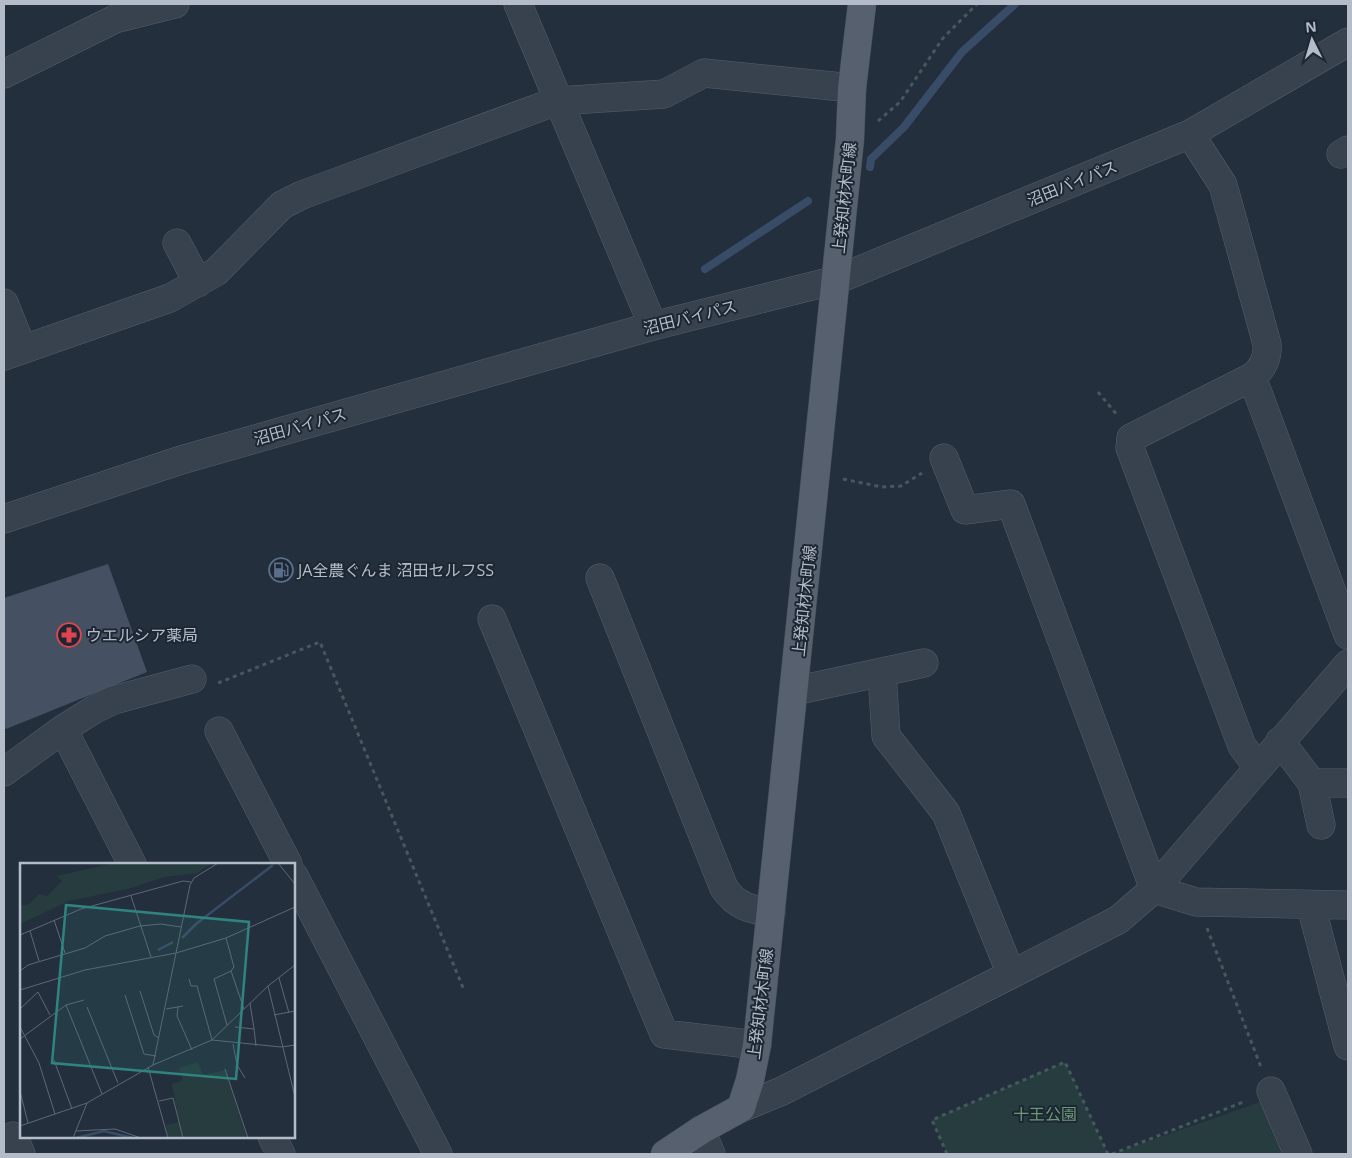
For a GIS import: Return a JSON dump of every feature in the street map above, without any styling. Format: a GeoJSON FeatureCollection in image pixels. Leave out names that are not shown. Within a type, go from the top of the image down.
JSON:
{"type":"FeatureCollection","features":[{"type":"Feature","properties":{"kind":"main road","name":"上発知材木町線"},"geometry":{"type":"LineString","coordinates":[[741,1108],[750,1080],[757,1045],[817,474],[850,139],[852,88],[862,4]]}},
{"type":"Feature","properties":{"kind":"main road"},"geometry":{"type":"LineString","coordinates":[[665,1154],[706,1142],[741,1108]]}},
{"type":"Feature","properties":{"kind":"street"},"geometry":{"type":"LineString","coordinates":[[4,74],[115,19],[175,4]]}},
{"type":"Feature","properties":{"kind":"street"},"geometry":{"type":"LineString","coordinates":[[518,4],[557,101],[653,326]]}},
{"type":"Feature","properties":{"kind":"street","name":"沼田バイパス"},"geometry":{"type":"LineString","coordinates":[[4,519],[181,460],[653,326],[836,280],[1190,134],[1348,42]]}},
{"type":"Feature","properties":{"kind":"street"},"geometry":{"type":"LineString","coordinates":[[4,303],[13,352],[170,298],[216,272],[282,205],[302,195],[557,101],[664,94],[704,73],[852,88]]}},
{"type":"Feature","properties":{"kind":"street"},"geometry":{"type":"LineString","coordinates":[[1190,134],[1223,185],[1267,344],[1267,357],[1257,373],[1252,377],[1131,438],[1129,442],[1242,746],[1258,768]]}},
{"type":"Feature","properties":{"kind":"street"},"geometry":{"type":"LineString","coordinates":[[177,243],[198,283]]}},
{"type":"Feature","properties":{"kind":"street"},"geometry":{"type":"LineString","coordinates":[[1252,377],[1348,635]]}},
{"type":"Feature","properties":{"kind":"street"},"geometry":{"type":"LineString","coordinates":[[944,458],[965,510],[1011,504],[1154,888]]}},
{"type":"Feature","properties":{"kind":"street"},"geometry":{"type":"LineString","coordinates":[[600,578],[724,888],[731,898],[743,907],[771,914]]}},
{"type":"Feature","properties":{"kind":"street"},"geometry":{"type":"LineString","coordinates":[[492,618],[664,1034],[757,1045]]}},
{"type":"Feature","properties":{"kind":"street"},"geometry":{"type":"LineString","coordinates":[[794,692],[924,664]]}},
{"type":"Feature","properties":{"kind":"street"},"geometry":{"type":"LineString","coordinates":[[741,1108],[782,1091],[1118,920],[1154,888],[1348,664]]}},
{"type":"Feature","properties":{"kind":"street"},"geometry":{"type":"LineString","coordinates":[[882,673],[886,736],[946,813],[1011,974]]}},
{"type":"Feature","properties":{"kind":"street"},"geometry":{"type":"LineString","coordinates":[[4,772],[63,729],[95,709],[114,700],[204,681]]}},
{"type":"Feature","properties":{"kind":"street"},"geometry":{"type":"LineString","coordinates":[[63,729],[131,863]]}},
{"type":"Feature","properties":{"kind":"street"},"geometry":{"type":"LineString","coordinates":[[219,731],[287,863]]}},
{"type":"Feature","properties":{"kind":"street"},"geometry":{"type":"LineString","coordinates":[[1280,741],[1312,783],[1321,825]]}},
{"type":"Feature","properties":{"kind":"street"},"geometry":{"type":"LineString","coordinates":[[1312,783],[1348,783]]}},
{"type":"Feature","properties":{"kind":"street"},"geometry":{"type":"LineString","coordinates":[[295,878],[438,1154]]}},
{"type":"Feature","properties":{"kind":"street"},"geometry":{"type":"LineString","coordinates":[[1154,888],[1196,902],[1311,906],[1348,905]]}},
{"type":"Feature","properties":{"kind":"street"},"geometry":{"type":"LineString","coordinates":[[1311,906],[1348,1046]]}},
{"type":"Feature","properties":{"kind":"street"},"geometry":{"type":"LineString","coordinates":[[1271,1091],[1298,1154]]}},
{"type":"Feature","properties":{"kind":"street"},"geometry":{"type":"LineString","coordinates":[[273,1138],[281,1154]]}},
{"type":"Feature","properties":{"kind":"path"},"geometry":{"type":"LineString","coordinates":[[850,139],[873,125],[900,102],[943,38],[977,4]]}},
{"type":"Feature","properties":{"kind":"path"},"geometry":{"type":"LineString","coordinates":[[817,474],[882,487],[901,486],[944,458]]}},
{"type":"Feature","properties":{"kind":"path"},"geometry":{"type":"LineString","coordinates":[[204,681],[320,642],[464,990]]}},
{"type":"Feature","properties":{"kind":"path"},"geometry":{"type":"LineString","coordinates":[[1112,1154],[1271,1091],[1196,902]]}},
{"type":"Feature","properties":{"kind":"path"},"geometry":{"type":"LineString","coordinates":[[947,1154],[932,1120],[1065,1062],[1108,1154]]}},
{"type":"Feature","properties":{"kind":"green space","name":"十王公園"},"geometry":{"type":"Polygon","coordinates":[[[1065,1062],[1108,1154],[947,1154],[932,1120],[1065,1062]]]}},
{"type":"Feature","properties":{"kind":"green space","name":"十王公園"},"geometry":{"type":"Polygon","coordinates":[[[1266,1100],[1290,1154],[1112,1154],[1266,1100]]]}},
{"type":"Feature","properties":{"kind":"building","name":"ウエルシア薬局"},"geometry":{"type":"Polygon","coordinates":[[[108,564],[147,672],[6,729],[4,726],[4,598],[108,564]]]}},
{"type":"Feature","properties":{"kind":"waterway"},"geometry":{"type":"LineString","coordinates":[[870,167],[871,159],[904,127],[962,52],[1015,4]]}},
{"type":"Feature","properties":{"kind":"waterway"},"geometry":{"type":"LineString","coordinates":[[705,269],[808,201]]}},
{"type":"Feature","properties":{"kind":"place","name":"JA全農ぐんま 沼田セルフSS"},"geometry":{"type":"Point","coordinates":[281,570]}},
{"type":"Feature","properties":{"kind":"place","name":"ウエルシア薬局"},"geometry":{"type":"Point","coordinates":[69,635]}}]}
